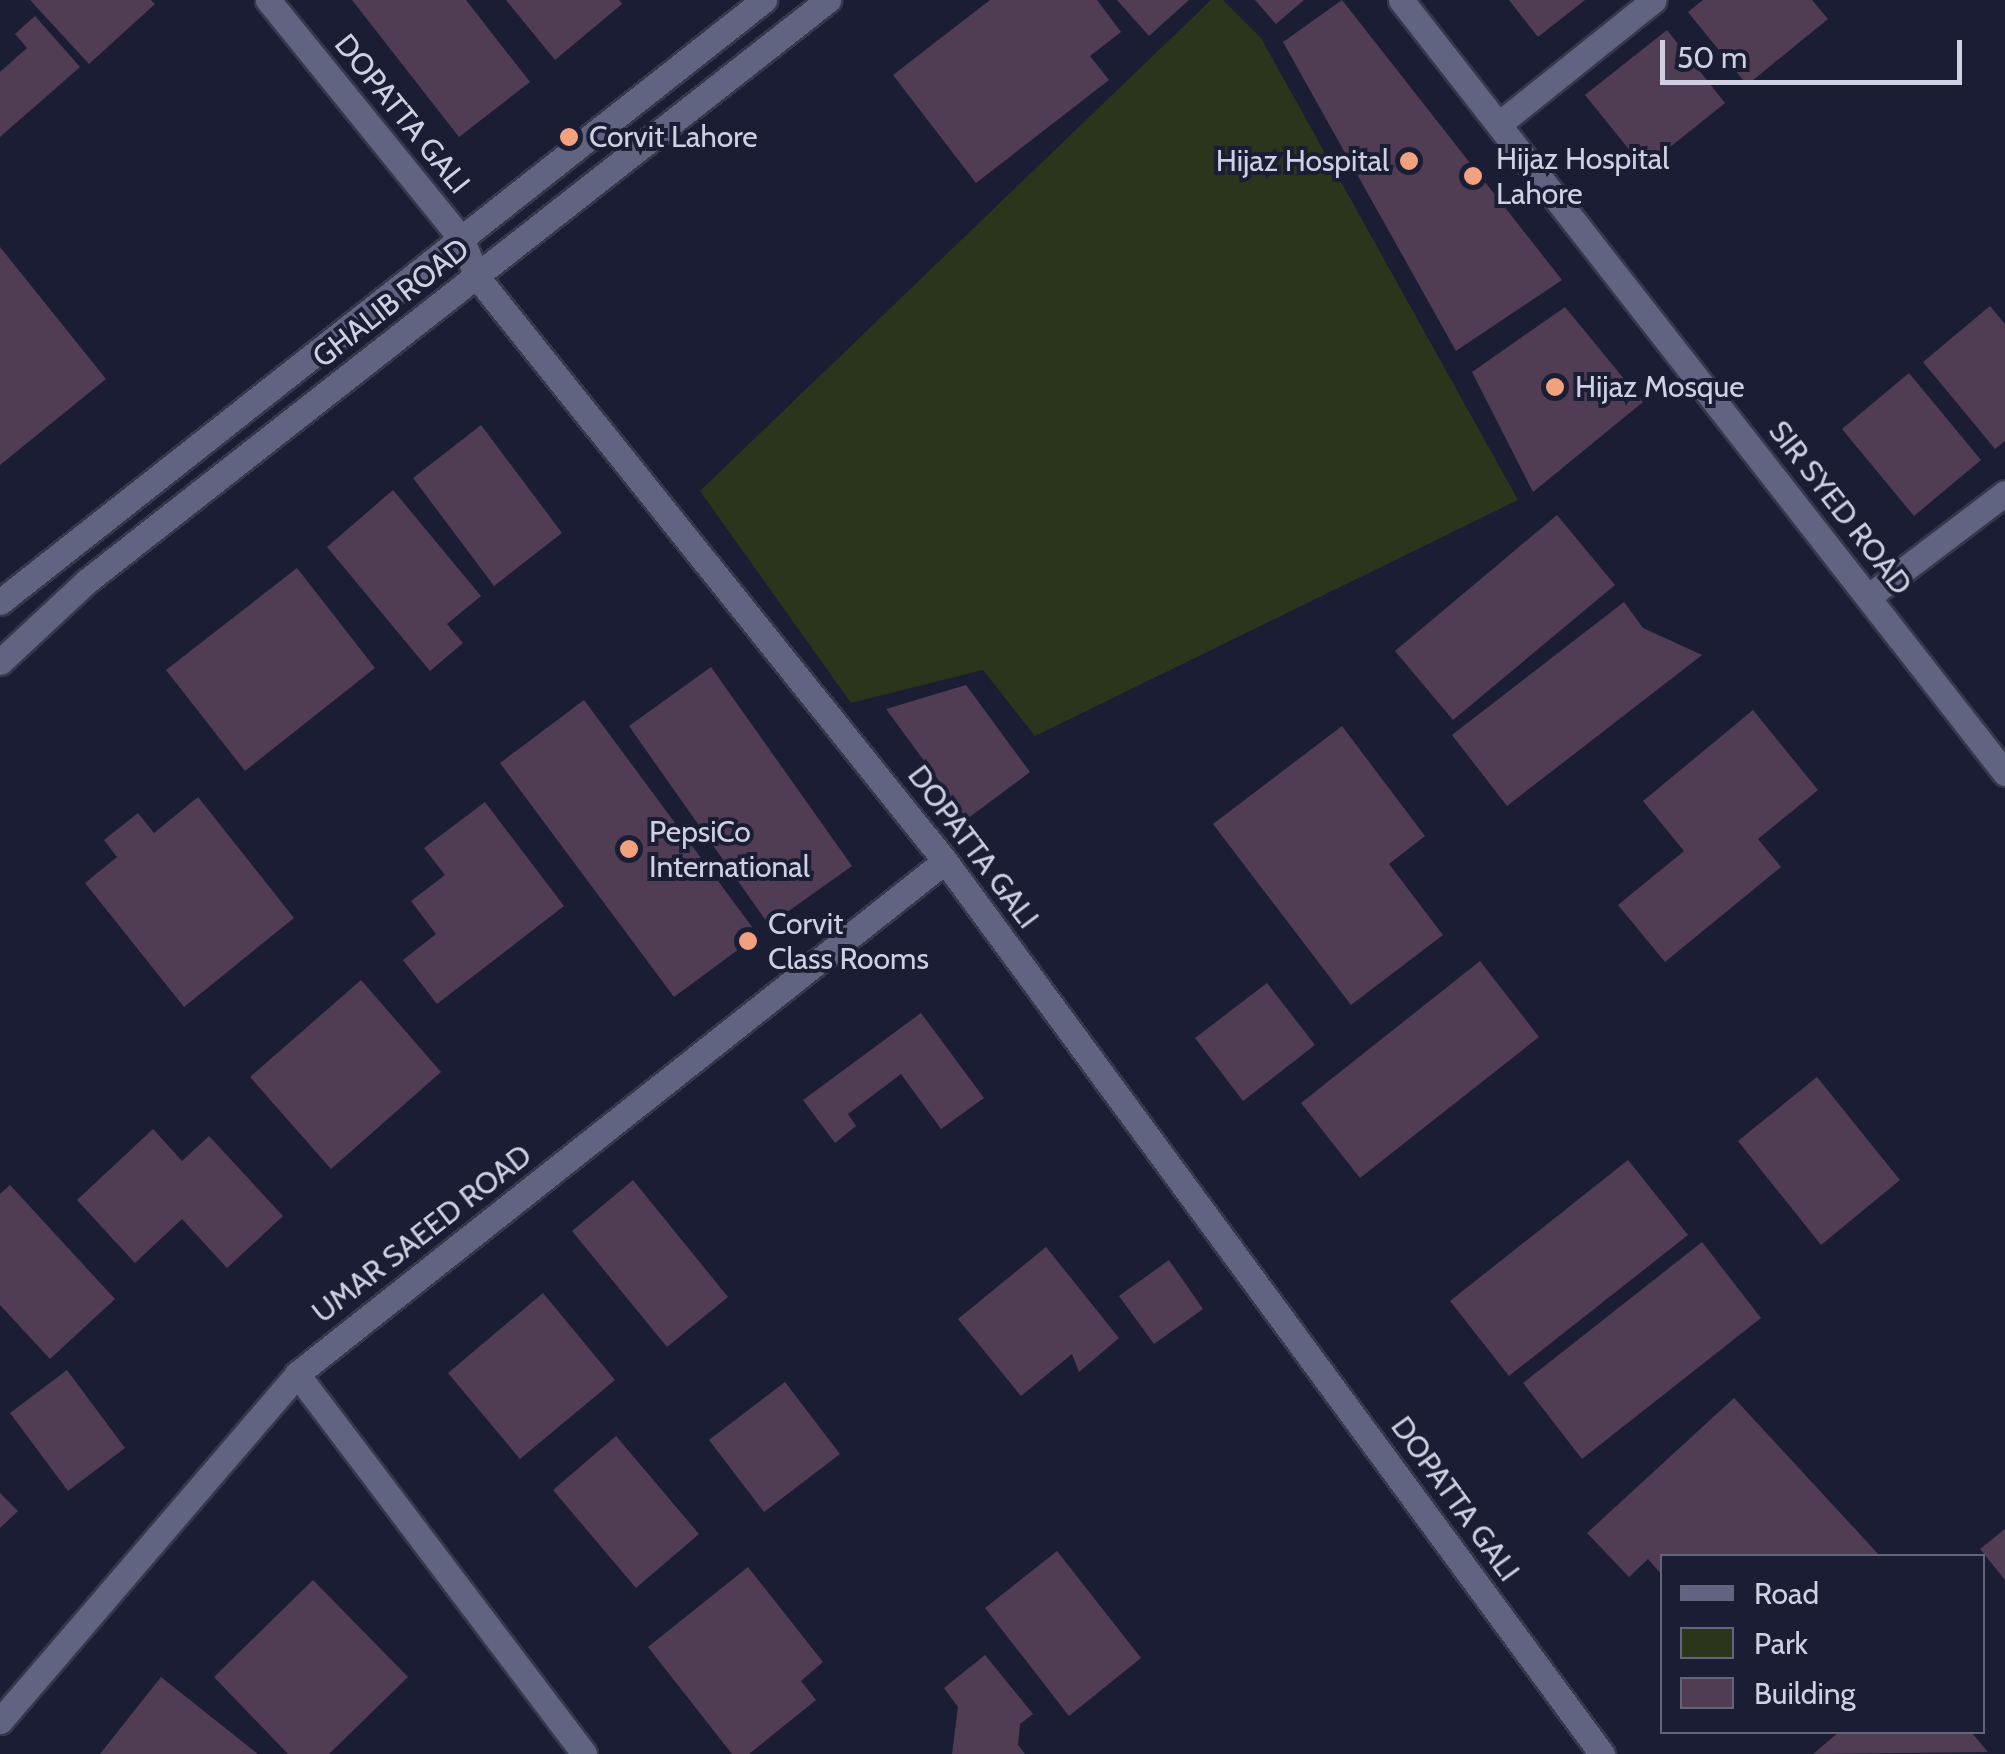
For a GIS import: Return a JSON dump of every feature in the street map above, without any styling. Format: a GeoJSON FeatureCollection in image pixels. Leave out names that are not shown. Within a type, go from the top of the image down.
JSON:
{"type":"FeatureCollection","features":[{"type":"Feature","properties":{"kind":"street","name":"DOPATTA GALI"},"geometry":{"type":"LineString","coordinates":[[268,0],[461,238],[477,277],[945,862],[1602,1754]]}},
{"type":"Feature","properties":{"kind":"street","name":"GHALIB ROAD"},"geometry":{"type":"LineString","coordinates":[[0,602],[62,549],[764,0]]}},
{"type":"Feature","properties":{"kind":"street","name":"GHALIB ROAD"},"geometry":{"type":"LineString","coordinates":[[0,662],[87,582],[828,0]]}},
{"type":"Feature","properties":{"kind":"street","name":"SIR SYED ROAD"},"geometry":{"type":"LineString","coordinates":[[1401,0],[2005,773]]}},
{"type":"Feature","properties":{"kind":"street"},"geometry":{"type":"LineString","coordinates":[[1499,124],[1654,0]]}},
{"type":"Feature","properties":{"kind":"street"},"geometry":{"type":"LineString","coordinates":[[1868,597],[2005,493]]}},
{"type":"Feature","properties":{"kind":"street"},"geometry":{"type":"LineString","coordinates":[[62,549],[87,582]]}},
{"type":"Feature","properties":{"kind":"street","name":"UMAR SAEED ROAD"},"geometry":{"type":"LineString","coordinates":[[0,1720],[296,1374],[945,862]]}},
{"type":"Feature","properties":{"kind":"street"},"geometry":{"type":"LineString","coordinates":[[296,1374],[584,1754]]}},
{"type":"Feature","properties":{"kind":"green space"},"geometry":{"type":"Polygon","coordinates":[[[1211,0],[1223,0],[1261,38],[1518,500],[1035,736],[983,670],[851,703],[700,491],[1211,0]]]}},
{"type":"Feature","properties":{"kind":"building"},"geometry":{"type":"Polygon","coordinates":[[[30,0],[151,0],[155,4],[89,64],[30,0]]]}},
{"type":"Feature","properties":{"kind":"building"},"geometry":{"type":"Polygon","coordinates":[[[352,0],[466,0],[530,82],[459,137],[352,0]]]}},
{"type":"Feature","properties":{"kind":"building"},"geometry":{"type":"Polygon","coordinates":[[[506,0],[619,0],[622,4],[555,60],[506,0]]]}},
{"type":"Feature","properties":{"kind":"building"},"geometry":{"type":"Polygon","coordinates":[[[990,0],[1097,0],[1121,32],[1090,56],[1109,80],[976,183],[893,75],[990,0]]]}},
{"type":"Feature","properties":{"kind":"building"},"geometry":{"type":"Polygon","coordinates":[[[1117,0],[1189,0],[1149,36],[1117,0]]]}},
{"type":"Feature","properties":{"kind":"building"},"geometry":{"type":"Polygon","coordinates":[[[1255,0],[1304,0],[1276,24],[1255,0]]]}},
{"type":"Feature","properties":{"kind":"building","name":"Hijaz Hospital"},"geometry":{"type":"Polygon","coordinates":[[[1342,0],[1562,280],[1456,351],[1283,42],[1342,0]]]}},
{"type":"Feature","properties":{"kind":"building"},"geometry":{"type":"Polygon","coordinates":[[[1509,0],[1585,0],[1538,37],[1509,0]]]}},
{"type":"Feature","properties":{"kind":"building"},"geometry":{"type":"Polygon","coordinates":[[[1703,0],[1812,0],[1828,19],[1747,85],[1688,12],[1703,0]]]}},
{"type":"Feature","properties":{"kind":"building"},"geometry":{"type":"Polygon","coordinates":[[[35,16],[80,67],[0,137],[0,72],[27,48],[15,34],[35,16]]]}},
{"type":"Feature","properties":{"kind":"building"},"geometry":{"type":"Polygon","coordinates":[[[1667,30],[1725,103],[1644,168],[1585,95],[1667,30]]]}},
{"type":"Feature","properties":{"kind":"building"},"geometry":{"type":"Polygon","coordinates":[[[0,247],[106,379],[0,465],[0,247]]]}},
{"type":"Feature","properties":{"kind":"building"},"geometry":{"type":"Polygon","coordinates":[[[1990,306],[2005,324],[2005,441],[1995,449],[1923,362],[1990,306]]]}},
{"type":"Feature","properties":{"kind":"building","name":"Hijaz Mosque"},"geometry":{"type":"Polygon","coordinates":[[[1565,307],[1643,402],[1533,492],[1472,372],[1565,307]]]}},
{"type":"Feature","properties":{"kind":"building"},"geometry":{"type":"Polygon","coordinates":[[[1909,373],[1981,460],[1914,516],[1842,429],[1909,373]]]}},
{"type":"Feature","properties":{"kind":"building"},"geometry":{"type":"Polygon","coordinates":[[[481,425],[562,533],[494,586],[413,478],[481,425]]]}},
{"type":"Feature","properties":{"kind":"building"},"geometry":{"type":"Polygon","coordinates":[[[393,490],[481,596],[447,624],[463,643],[430,671],[327,547],[393,490]]]}},
{"type":"Feature","properties":{"kind":"building"},"geometry":{"type":"Polygon","coordinates":[[[1557,515],[1615,585],[1453,720],[1395,651],[1557,515]]]}},
{"type":"Feature","properties":{"kind":"building"},"geometry":{"type":"Polygon","coordinates":[[[297,568],[375,668],[245,771],[166,670],[297,568]]]}},
{"type":"Feature","properties":{"kind":"building"},"geometry":{"type":"Polygon","coordinates":[[[1624,602],[1643,628],[1702,655],[1507,806],[1452,735],[1624,602]]]}},
{"type":"Feature","properties":{"kind":"building"},"geometry":{"type":"Polygon","coordinates":[[[711,667],[852,866],[769,925],[629,726],[711,667]]]}},
{"type":"Feature","properties":{"kind":"building"},"geometry":{"type":"Polygon","coordinates":[[[966,685],[1030,772],[967,819],[886,709],[966,685]]]}},
{"type":"Feature","properties":{"kind":"building","name":"PepsiCo International"},"geometry":{"type":"Polygon","coordinates":[[[584,700],[758,935],[674,997],[500,763],[584,700]]]}},
{"type":"Feature","properties":{"kind":"building"},"geometry":{"type":"Polygon","coordinates":[[[1753,710],[1818,790],[1758,839],[1781,867],[1665,962],[1618,905],[1684,851],[1643,801],[1753,710]]]}},
{"type":"Feature","properties":{"kind":"building"},"geometry":{"type":"Polygon","coordinates":[[[1342,726],[1425,836],[1389,864],[1443,935],[1351,1005],[1213,824],[1342,726]]]}},
{"type":"Feature","properties":{"kind":"building"},"geometry":{"type":"Polygon","coordinates":[[[198,797],[294,918],[184,1007],[85,883],[117,857],[104,840],[138,813],[154,833],[198,797]]]}},
{"type":"Feature","properties":{"kind":"building"},"geometry":{"type":"Polygon","coordinates":[[[485,802],[564,906],[437,1004],[403,960],[436,934],[411,901],[445,875],[424,848],[485,802]]]}},
{"type":"Feature","properties":{"kind":"building"},"geometry":{"type":"Polygon","coordinates":[[[1480,961],[1539,1037],[1360,1178],[1301,1103],[1480,961]]]}},
{"type":"Feature","properties":{"kind":"building"},"geometry":{"type":"Polygon","coordinates":[[[361,980],[441,1072],[331,1169],[250,1077],[361,980]]]}},
{"type":"Feature","properties":{"kind":"building"},"geometry":{"type":"Polygon","coordinates":[[[1267,983],[1315,1045],[1243,1101],[1195,1038],[1267,983]]]}},
{"type":"Feature","properties":{"kind":"building"},"geometry":{"type":"Polygon","coordinates":[[[921,1013],[984,1098],[941,1129],[901,1074],[848,1114],[856,1126],[835,1143],[803,1100],[921,1013]]]}},
{"type":"Feature","properties":{"kind":"building"},"geometry":{"type":"Polygon","coordinates":[[[1817,1077],[1900,1180],[1821,1245],[1738,1141],[1817,1077]]]}},
{"type":"Feature","properties":{"kind":"building"},"geometry":{"type":"Polygon","coordinates":[[[153,1129],[182,1161],[209,1136],[283,1216],[227,1268],[182,1219],[135,1263],[77,1200],[153,1129]]]}},
{"type":"Feature","properties":{"kind":"building"},"geometry":{"type":"Polygon","coordinates":[[[1628,1160],[1688,1235],[1509,1376],[1450,1301],[1628,1160]]]}},
{"type":"Feature","properties":{"kind":"building"},"geometry":{"type":"Polygon","coordinates":[[[633,1180],[728,1297],[667,1347],[572,1231],[633,1180]]]}},
{"type":"Feature","properties":{"kind":"building"},"geometry":{"type":"Polygon","coordinates":[[[10,1185],[115,1299],[50,1359],[0,1305],[0,1194],[10,1185]]]}},
{"type":"Feature","properties":{"kind":"building"},"geometry":{"type":"Polygon","coordinates":[[[1702,1242],[1761,1318],[1582,1459],[1523,1383],[1702,1242]]]}},
{"type":"Feature","properties":{"kind":"building"},"geometry":{"type":"Polygon","coordinates":[[[1046,1247],[1119,1338],[1079,1372],[1072,1354],[1021,1396],[958,1319],[1046,1247]]]}},
{"type":"Feature","properties":{"kind":"building"},"geometry":{"type":"Polygon","coordinates":[[[1169,1260],[1203,1309],[1154,1344],[1119,1296],[1169,1260]]]}},
{"type":"Feature","properties":{"kind":"building"},"geometry":{"type":"Polygon","coordinates":[[[543,1293],[615,1380],[520,1459],[448,1373],[543,1293]]]}},
{"type":"Feature","properties":{"kind":"building"},"geometry":{"type":"Polygon","coordinates":[[[67,1370],[125,1448],[68,1491],[10,1413],[67,1370]]]}},
{"type":"Feature","properties":{"kind":"building"},"geometry":{"type":"Polygon","coordinates":[[[785,1382],[840,1454],[764,1512],[709,1440],[785,1382]]]}},
{"type":"Feature","properties":{"kind":"building"},"geometry":{"type":"Polygon","coordinates":[[[1734,1398],[1878,1554],[1660,1554],[1660,1573],[1648,1559],[1629,1577],[1587,1533],[1734,1398]]]}},
{"type":"Feature","properties":{"kind":"building"},"geometry":{"type":"Polygon","coordinates":[[[616,1436],[699,1534],[636,1588],[553,1490],[616,1436]]]}},
{"type":"Feature","properties":{"kind":"building"},"geometry":{"type":"Polygon","coordinates":[[[0,1493],[18,1511],[0,1528],[0,1493]]]}},
{"type":"Feature","properties":{"kind":"building"},"geometry":{"type":"Polygon","coordinates":[[[2005,1529],[2005,1580],[1985,1554],[1980,1549],[2005,1529]]]}},
{"type":"Feature","properties":{"kind":"building"},"geometry":{"type":"Polygon","coordinates":[[[1057,1551],[1141,1658],[1069,1716],[985,1608],[1057,1551]]]}},
{"type":"Feature","properties":{"kind":"building"},"geometry":{"type":"Polygon","coordinates":[[[748,1567],[823,1662],[801,1681],[816,1700],[749,1754],[732,1754],[648,1647],[748,1567]]]}},
{"type":"Feature","properties":{"kind":"building"},"geometry":{"type":"Polygon","coordinates":[[[313,1580],[408,1677],[329,1754],[288,1754],[214,1677],[313,1580]]]}},
{"type":"Feature","properties":{"kind":"building"},"geometry":{"type":"Polygon","coordinates":[[[985,1655],[1033,1714],[1020,1724],[1018,1745],[1025,1754],[952,1754],[958,1707],[944,1688],[985,1655]]]}},
{"type":"Feature","properties":{"kind":"building"},"geometry":{"type":"Polygon","coordinates":[[[161,1677],[258,1754],[100,1754],[161,1677]]]}},
{"type":"Feature","properties":{"kind":"building"},"geometry":{"type":"Polygon","coordinates":[[[1837,1734],[1973,1734],[1988,1752],[1813,1754],[1837,1734]]]}},
{"type":"Feature","properties":{"kind":"place","name":"Corvit Lahore"},"geometry":{"type":"Point","coordinates":[569,137]}},
{"type":"Feature","properties":{"kind":"place","name":"Hijaz Hospital"},"geometry":{"type":"Point","coordinates":[1409,161]}},
{"type":"Feature","properties":{"kind":"place","name":"Hijaz Hospital Lahore"},"geometry":{"type":"Point","coordinates":[1473,176]}},
{"type":"Feature","properties":{"kind":"place","name":"Hijaz Mosque"},"geometry":{"type":"Point","coordinates":[1555,387]}},
{"type":"Feature","properties":{"kind":"place","name":"PepsiCo International"},"geometry":{"type":"Point","coordinates":[629,849]}},
{"type":"Feature","properties":{"kind":"place","name":"Corvit Class Rooms"},"geometry":{"type":"Point","coordinates":[748,941]}}]}
